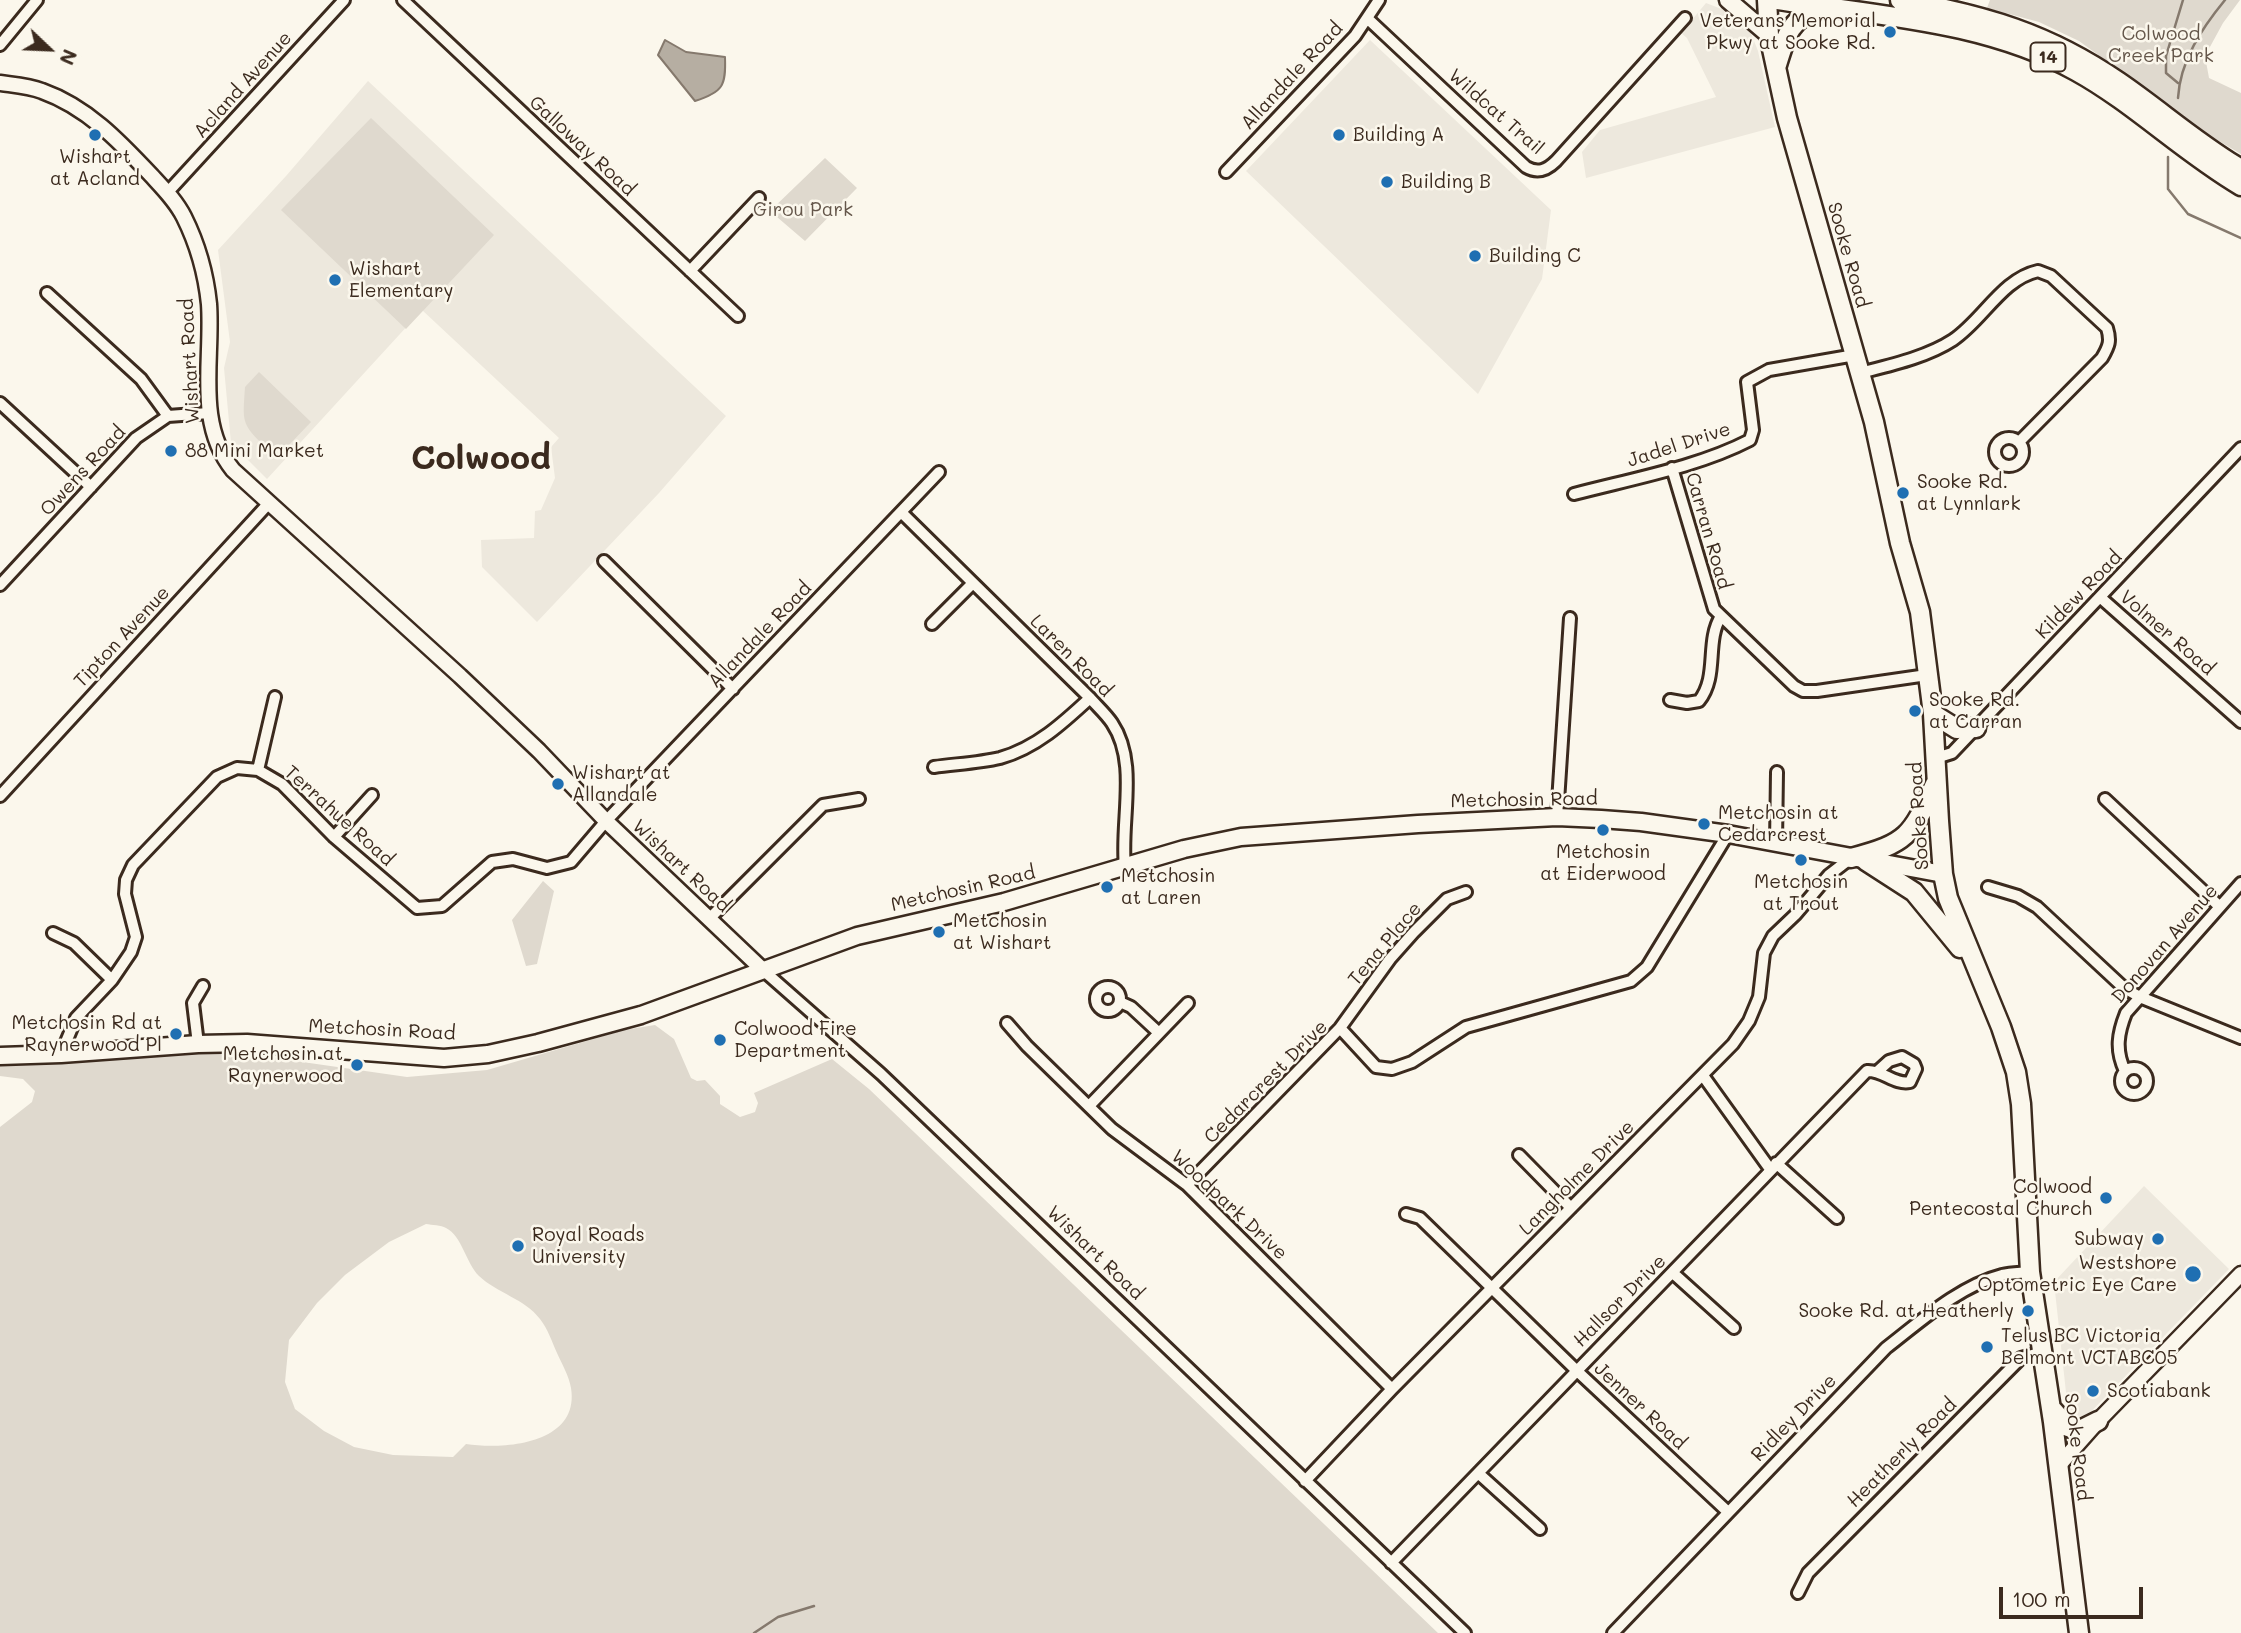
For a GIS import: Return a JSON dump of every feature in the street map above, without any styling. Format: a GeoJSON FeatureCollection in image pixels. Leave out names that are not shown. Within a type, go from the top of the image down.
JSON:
{"type":"FeatureCollection","features":[{"type":"Feature","properties":{"kind":"main road"},"geometry":{"type":"LineString","coordinates":[[1728,0],[1769,34]]}},
{"type":"Feature","properties":{"kind":"main road","name":"Sooke Road"},"geometry":{"type":"LineString","coordinates":[[1767,0],[1769,34],[1776,68],[1807,188],[1874,422],[1900,543],[1920,612],[1933,714],[1943,874],[1948,898],[2008,1046],[2021,1104],[2030,1272],[2059,1465],[2079,1633]]}},
{"type":"Feature","properties":{"kind":"main road","name":"14"},"geometry":{"type":"LineString","coordinates":[[1778,0],[1903,18],[1971,32],[2054,59],[2101,86],[2241,186]]}},
{"type":"Feature","properties":{"kind":"main road","name":"14"},"geometry":{"type":"LineString","coordinates":[[1900,0],[1988,18],[2060,47],[2118,81],[2241,170]]}},
{"type":"Feature","properties":{"kind":"main road"},"geometry":{"type":"LineString","coordinates":[[1776,68],[1786,37],[1794,23],[1808,12],[1821,7]]}},
{"type":"Feature","properties":{"kind":"main road"},"geometry":{"type":"LineString","coordinates":[[1933,714],[1963,731],[1976,728]]}},
{"type":"Feature","properties":{"kind":"main road"},"geometry":{"type":"LineString","coordinates":[[1859,860],[1904,838],[1913,829],[1937,780]]}},
{"type":"Feature","properties":{"kind":"main road","name":"Metchosin Road"},"geometry":{"type":"LineString","coordinates":[[0,1056],[198,1044],[295,1046],[444,1058],[488,1054],[538,1044],[641,1015],[857,936],[1036,894],[1184,849],[1241,837],[1557,817],[1641,821],[1728,834],[1943,874]]}},
{"type":"Feature","properties":{"kind":"main road"},"geometry":{"type":"LineString","coordinates":[[1859,860],[1914,891],[1979,972]]}},
{"type":"Feature","properties":{"kind":"main road"},"geometry":{"type":"LineString","coordinates":[[2051,1408],[2068,1427],[2080,1430],[2098,1421]]}},
{"type":"Feature","properties":{"kind":"street"},"geometry":{"type":"LineString","coordinates":[[0,45],[37,0]]}},
{"type":"Feature","properties":{"kind":"street","name":"Acland Avenue"},"geometry":{"type":"LineString","coordinates":[[167,193],[344,0]]}},
{"type":"Feature","properties":{"kind":"street","name":"Galloway Road"},"geometry":{"type":"LineString","coordinates":[[403,0],[738,316]]}},
{"type":"Feature","properties":{"kind":"street","name":"Allandale Road"},"geometry":{"type":"LineString","coordinates":[[1226,172],[1355,37],[1379,0]]}},
{"type":"Feature","properties":{"kind":"street","name":"Wildcat Trail"},"geometry":{"type":"LineString","coordinates":[[1368,19],[1526,167],[1538,171],[1556,161],[1685,18]]}},
{"type":"Feature","properties":{"kind":"street","name":"Wishart Road"},"geometry":{"type":"LineString","coordinates":[[0,83],[41,91],[76,108],[111,132],[183,214],[199,254],[209,302],[209,413],[217,447],[225,460],[460,676],[539,751],[606,821],[764,971],[881,1074],[1465,1633]]}},
{"type":"Feature","properties":{"kind":"street"},"geometry":{"type":"LineString","coordinates":[[690,271],[759,198]]}},
{"type":"Feature","properties":{"kind":"street"},"geometry":{"type":"LineString","coordinates":[[1860,373],[1934,349],[1953,340],[2018,278],[2038,271],[2051,276],[2106,328],[2110,338],[2109,347],[2102,358],[2019,442]]}},
{"type":"Feature","properties":{"kind":"street"},"geometry":{"type":"LineString","coordinates":[[47,293],[141,379],[168,416],[209,413]]}},
{"type":"Feature","properties":{"kind":"street","name":"Jadel Drive"},"geometry":{"type":"LineString","coordinates":[[1574,494],[1672,468],[1750,440],[1753,430],[1747,382],[1769,370],[1855,355]]}},
{"type":"Feature","properties":{"kind":"street"},"geometry":{"type":"LineString","coordinates":[[0,403],[91,487]]}},
{"type":"Feature","properties":{"kind":"street","name":"Owens Road"},"geometry":{"type":"LineString","coordinates":[[0,585],[136,438],[168,416]]}},
{"type":"Feature","properties":{"kind":"street","name":"Kildew Road"},"geometry":{"type":"LineString","coordinates":[[1936,758],[1952,753],[2241,448]]}},
{"type":"Feature","properties":{"kind":"street","name":"Carran Road"},"geometry":{"type":"LineString","coordinates":[[1672,468],[1710,601],[1721,616],[1794,686],[1803,691],[1817,691],[1927,674]]}},
{"type":"Feature","properties":{"kind":"street","name":"Allandale Road"},"geometry":{"type":"LineString","coordinates":[[606,821],[939,472]]}},
{"type":"Feature","properties":{"kind":"street","name":"Tipton Avenue"},"geometry":{"type":"LineString","coordinates":[[0,796],[269,503]]}},
{"type":"Feature","properties":{"kind":"street","name":"Laren Road"},"geometry":{"type":"LineString","coordinates":[[901,512],[1113,723],[1122,747],[1127,777],[1122,843],[1125,867]]}},
{"type":"Feature","properties":{"kind":"street"},"geometry":{"type":"LineString","coordinates":[[604,561],[733,689]]}},
{"type":"Feature","properties":{"kind":"street"},"geometry":{"type":"LineString","coordinates":[[932,624],[972,584]]}},
{"type":"Feature","properties":{"kind":"street","name":"Volmer Road"},"geometry":{"type":"LineString","coordinates":[[2101,598],[2241,722]]}},
{"type":"Feature","properties":{"kind":"street"},"geometry":{"type":"LineString","coordinates":[[1670,699],[1687,703],[1699,701],[1706,692],[1715,626],[1721,616]]}},
{"type":"Feature","properties":{"kind":"street"},"geometry":{"type":"LineString","coordinates":[[1557,817],[1570,618]]}},
{"type":"Feature","properties":{"kind":"street"},"geometry":{"type":"LineString","coordinates":[[258,771],[275,697]]}},
{"type":"Feature","properties":{"kind":"street"},"geometry":{"type":"LineString","coordinates":[[934,767],[999,758],[1026,747],[1056,730],[1090,698]]}},
{"type":"Feature","properties":{"kind":"street","name":"Terrahue Road"},"geometry":{"type":"LineString","coordinates":[[61,1054],[76,1018],[112,980],[131,952],[136,937],[125,894],[126,880],[133,865],[217,777],[237,768],[258,771],[282,784],[334,837],[417,908],[442,906],[492,862],[513,859],[547,868],[571,862],[606,821]]}},
{"type":"Feature","properties":{"kind":"street"},"geometry":{"type":"LineString","coordinates":[[1776,844],[1777,772]]}},
{"type":"Feature","properties":{"kind":"street"},"geometry":{"type":"LineString","coordinates":[[334,837],[372,795]]}},
{"type":"Feature","properties":{"kind":"street"},"geometry":{"type":"LineString","coordinates":[[709,919],[823,805],[859,799]]}},
{"type":"Feature","properties":{"kind":"street"},"geometry":{"type":"LineString","coordinates":[[2105,799],[2219,906]]}},
{"type":"Feature","properties":{"kind":"street","name":"Cedarcrest Drive"},"geometry":{"type":"LineString","coordinates":[[1187,1185],[1340,1028],[1376,1067],[1392,1069],[1412,1062],[1466,1027],[1631,981],[1654,957],[1728,834]]}},
{"type":"Feature","properties":{"kind":"street"},"geometry":{"type":"LineString","coordinates":[[1821,853],[1828,864],[1829,875]]}},
{"type":"Feature","properties":{"kind":"street","name":"Langholme Drive"},"geometry":{"type":"LineString","coordinates":[[1305,1480],[1733,1044],[1749,1021],[1759,998],[1764,953],[1773,936],[1829,875],[1859,860]]}},
{"type":"Feature","properties":{"kind":"street","name":"Donovan Avenue"},"geometry":{"type":"LineString","coordinates":[[2125,1070],[2119,1052],[2119,1029],[2126,1013],[2241,883]]}},
{"type":"Feature","properties":{"kind":"street"},"geometry":{"type":"LineString","coordinates":[[1987,887],[2018,896],[2036,907],[2124,988],[2241,1038]]}},
{"type":"Feature","properties":{"kind":"street","name":"Tena Place"},"geometry":{"type":"LineString","coordinates":[[1340,1028],[1390,959],[1414,932],[1447,900],[1466,892]]}},
{"type":"Feature","properties":{"kind":"street"},"geometry":{"type":"LineString","coordinates":[[53,933],[74,943],[112,980]]}},
{"type":"Feature","properties":{"kind":"street"},"geometry":{"type":"LineString","coordinates":[[198,1044],[193,1003],[203,986]]}},
{"type":"Feature","properties":{"kind":"street"},"geometry":{"type":"LineString","coordinates":[[1120,1002],[1131,1007],[1159,1033]]}},
{"type":"Feature","properties":{"kind":"street"},"geometry":{"type":"LineString","coordinates":[[1088,1105],[1188,1003]]}},
{"type":"Feature","properties":{"kind":"street","name":"Woodpark Drive"},"geometry":{"type":"LineString","coordinates":[[1007,1023],[1112,1129],[1187,1185],[1392,1389]]}},
{"type":"Feature","properties":{"kind":"street","name":"Hallsor Drive"},"geometry":{"type":"LineString","coordinates":[[1391,1563],[1673,1273],[1773,1166],[1867,1071],[1878,1070]]}},
{"type":"Feature","properties":{"kind":"street"},"geometry":{"type":"LineString","coordinates":[[1703,1077],[1773,1166],[1837,1218]]}},
{"type":"Feature","properties":{"kind":"street"},"geometry":{"type":"LineString","coordinates":[[1519,1156],[1571,1208]]}},
{"type":"Feature","properties":{"kind":"street","name":"Jenner Road"},"geometry":{"type":"LineString","coordinates":[[1406,1214],[1420,1218],[1576,1370],[1728,1512]]}},
{"type":"Feature","properties":{"kind":"street","name":"Ridley Drive"},"geometry":{"type":"LineString","coordinates":[[1613,1633],[1886,1348],[1924,1318],[1970,1288],[2003,1275],[2030,1272]]}},
{"type":"Feature","properties":{"kind":"street"},"geometry":{"type":"LineString","coordinates":[[1673,1273],[1734,1328]]}},
{"type":"Feature","properties":{"kind":"street"},"geometry":{"type":"LineString","coordinates":[[2059,1465],[2098,1421],[2241,1274]]}},
{"type":"Feature","properties":{"kind":"street","name":"Heatherly Road"},"geometry":{"type":"LineString","coordinates":[[1798,1593],[1808,1573],[1985,1393],[2021,1358],[2043,1352]]}},
{"type":"Feature","properties":{"kind":"street"},"geometry":{"type":"LineString","coordinates":[[1478,1473],[1541,1529]]}},
{"type":"Feature","properties":{"kind":"shaded area"},"geometry":{"type":"Polygon","coordinates":[[[1706,3],[1732,13],[1750,31],[1758,51],[1775,127],[1586,178],[1582,152],[1600,130],[1716,97],[1687,38],[1681,33],[1706,3]]]}},
{"type":"Feature","properties":{"kind":"shaded area"},"geometry":{"type":"Polygon","coordinates":[[[665,40],[686,52],[725,57],[725,75],[717,91],[695,101],[658,55],[665,40]]]}},
{"type":"Feature","properties":{"kind":"shaded area"},"geometry":{"type":"Polygon","coordinates":[[[1370,40],[1551,210],[1542,279],[1478,394],[1246,171],[1370,40]]]}},
{"type":"Feature","properties":{"kind":"shaded area"},"geometry":{"type":"Polygon","coordinates":[[[368,81],[726,416],[659,493],[537,622],[482,567],[481,540],[534,538],[535,511],[541,510],[555,478],[551,447],[559,438],[422,310],[267,479],[231,443],[224,368],[230,342],[218,250],[368,81]]]}},
{"type":"Feature","properties":{"kind":"shaded area"},"geometry":{"type":"Polygon","coordinates":[[[2144,1186],[2229,1269],[2080,1423],[2069,1420],[2054,1282],[2144,1186]]]}},
{"type":"Feature","properties":{"kind":"green space","name":"Colwood Creek Park"},"geometry":{"type":"Polygon","coordinates":[[[1990,0],[2240,0],[2223,23],[2205,56],[2209,78],[2241,93],[2241,154],[2212,137],[2079,41],[2039,22],[1987,8],[1990,0]]]}},
{"type":"Feature","properties":{"kind":"green space"},"geometry":{"type":"Polygon","coordinates":[[[371,118],[494,235],[406,329],[281,210],[371,118]]]}},
{"type":"Feature","properties":{"kind":"green space","name":"Girou Park"},"geometry":{"type":"Polygon","coordinates":[[[825,158],[857,188],[805,241],[770,211],[825,158]]]}},
{"type":"Feature","properties":{"kind":"green space"},"geometry":{"type":"Polygon","coordinates":[[[259,372],[311,422],[287,447],[266,447],[247,427],[245,387],[259,372]]]}},
{"type":"Feature","properties":{"kind":"green space"},"geometry":{"type":"Polygon","coordinates":[[[543,881],[554,891],[537,964],[526,966],[512,920],[543,881]]]}},
{"type":"Feature","properties":{"kind":"green space","name":"Royal Roads University"},"geometry":{"type":"Polygon","coordinates":[[[655,1025],[674,1039],[691,1078],[697,1081],[705,1080],[720,1096],[720,1104],[740,1117],[755,1112],[758,1103],[754,1093],[832,1059],[869,1089],[1438,1633],[0,1633],[0,1127],[32,1102],[35,1091],[23,1079],[0,1076],[0,1065],[212,1049],[407,1077],[487,1070],[624,1030],[655,1025]],[[426,1224],[389,1242],[345,1275],[317,1303],[289,1340],[285,1382],[295,1409],[324,1431],[354,1447],[393,1455],[453,1457],[466,1444],[518,1444],[552,1432],[564,1421],[571,1407],[571,1388],[545,1327],[527,1306],[479,1276],[451,1232],[444,1227],[426,1224]]]}},
{"type":"Feature","properties":{"kind":"waterway"},"geometry":{"type":"LineString","coordinates":[[2178,83],[2166,73],[2166,56],[2183,0]]}},
{"type":"Feature","properties":{"kind":"waterway"},"geometry":{"type":"LineString","coordinates":[[2178,98],[2188,58],[2208,22],[2225,0]]}},
{"type":"Feature","properties":{"kind":"waterway"},"geometry":{"type":"LineString","coordinates":[[2168,157],[2168,189],[2188,214],[2241,238]]}},
{"type":"Feature","properties":{"kind":"waterway"},"geometry":{"type":"LineString","coordinates":[[754,1633],[778,1617],[814,1606]]}},
{"type":"Feature","properties":{"kind":"place","name":"Veterans Memorial Pkwy at Sooke Rd."},"geometry":{"type":"Point","coordinates":[1890,32]}},
{"type":"Feature","properties":{"kind":"place","name":"Wishart at Acland"},"geometry":{"type":"Point","coordinates":[95,135]}},
{"type":"Feature","properties":{"kind":"place","name":"Building A"},"geometry":{"type":"Point","coordinates":[1339,135]}},
{"type":"Feature","properties":{"kind":"place","name":"Building B"},"geometry":{"type":"Point","coordinates":[1387,182]}},
{"type":"Feature","properties":{"kind":"place","name":"Building C"},"geometry":{"type":"Point","coordinates":[1475,256]}},
{"type":"Feature","properties":{"kind":"place","name":"Wishart Elementary"},"geometry":{"type":"Point","coordinates":[335,280]}},
{"type":"Feature","properties":{"kind":"place","name":"88 Mini Market"},"geometry":{"type":"Point","coordinates":[171,451]}},
{"type":"Feature","properties":{"kind":"place","name":"Sooke Rd. at Lynnlark"},"geometry":{"type":"Point","coordinates":[1903,493]}},
{"type":"Feature","properties":{"kind":"place","name":"Sooke Rd. at Carran"},"geometry":{"type":"Point","coordinates":[1915,711]}},
{"type":"Feature","properties":{"kind":"place","name":"Wishart at Allandale"},"geometry":{"type":"Point","coordinates":[558,784]}},
{"type":"Feature","properties":{"kind":"place","name":"Metchosin at Cedarcrest"},"geometry":{"type":"Point","coordinates":[1704,824]}},
{"type":"Feature","properties":{"kind":"place","name":"Metchosin at Eiderwood"},"geometry":{"type":"Point","coordinates":[1603,830]}},
{"type":"Feature","properties":{"kind":"place","name":"Metchosin at Trout"},"geometry":{"type":"Point","coordinates":[1801,860]}},
{"type":"Feature","properties":{"kind":"place","name":"Metchosin at Laren"},"geometry":{"type":"Point","coordinates":[1107,887]}},
{"type":"Feature","properties":{"kind":"place","name":"Metchosin at Wishart"},"geometry":{"type":"Point","coordinates":[939,932]}},
{"type":"Feature","properties":{"kind":"place","name":"Metchosin Rd at Raynerwood Pl"},"geometry":{"type":"Point","coordinates":[176,1034]}},
{"type":"Feature","properties":{"kind":"place","name":"Colwood Fire Department"},"geometry":{"type":"Point","coordinates":[720,1040]}},
{"type":"Feature","properties":{"kind":"place","name":"Metchosin at Raynerwood"},"geometry":{"type":"Point","coordinates":[357,1065]}},
{"type":"Feature","properties":{"kind":"place","name":"Colwood Pentecostal Church"},"geometry":{"type":"Point","coordinates":[2106,1198]}},
{"type":"Feature","properties":{"kind":"place","name":"Subway"},"geometry":{"type":"Point","coordinates":[2158,1239]}},
{"type":"Feature","properties":{"kind":"place","name":"Royal Roads University"},"geometry":{"type":"Point","coordinates":[518,1246]}},
{"type":"Feature","properties":{"kind":"place","name":"Westshore Optometric Eye Care"},"geometry":{"type":"Point","coordinates":[2193,1274]}},
{"type":"Feature","properties":{"kind":"place","name":"Sooke Rd. at Heatherly"},"geometry":{"type":"Point","coordinates":[2028,1311]}},
{"type":"Feature","properties":{"kind":"place","name":"Telus BC Victoria Belmont VCTABC05"},"geometry":{"type":"Point","coordinates":[1987,1347]}},
{"type":"Feature","properties":{"kind":"place","name":"Scotiabank"},"geometry":{"type":"Point","coordinates":[2093,1391]}},
{"type":"Feature","properties":{"kind":"district","name":"Colwood"},"geometry":{"type":"Point","coordinates":[481,459]}}]}
